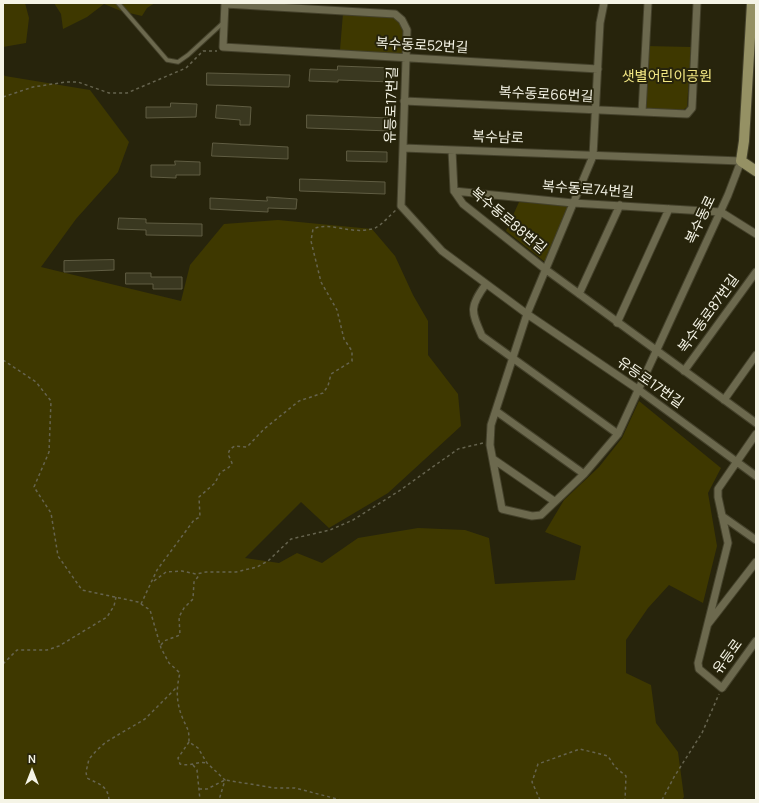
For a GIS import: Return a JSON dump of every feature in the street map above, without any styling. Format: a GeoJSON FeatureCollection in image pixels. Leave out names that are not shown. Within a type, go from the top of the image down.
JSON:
{"type":"FeatureCollection","features":[{"type":"Feature","properties":{"kind":"main road","name":"복수동로"},"geometry":{"type":"LineString","coordinates":[[741,160],[744,141],[752,3]]}},
{"type":"Feature","properties":{"kind":"main road"},"geometry":{"type":"LineString","coordinates":[[741,160],[756,171]]}},
{"type":"Feature","properties":{"kind":"street"},"geometry":{"type":"LineString","coordinates":[[527,314],[593,156],[600,23],[604,3]]}},
{"type":"Feature","properties":{"kind":"street"},"geometry":{"type":"LineString","coordinates":[[642,112],[648,3]]}},
{"type":"Feature","properties":{"kind":"street","name":"복수동로66번길"},"geometry":{"type":"LineString","coordinates":[[404,101],[687,114],[692,108],[697,3]]}},
{"type":"Feature","properties":{"kind":"street"},"geometry":{"type":"LineString","coordinates":[[223,47],[225,4]]}},
{"type":"Feature","properties":{"kind":"street","name":"유등로17번길"},"geometry":{"type":"LineString","coordinates":[[225,4],[342,6],[395,14],[402,20],[407,30],[401,206],[442,252],[527,314],[639,390],[756,476]]}},
{"type":"Feature","properties":{"kind":"street","name":"복수동로52번길"},"geometry":{"type":"LineString","coordinates":[[223,47],[598,69]]}},
{"type":"Feature","properties":{"kind":"street","name":"복수남로"},"geometry":{"type":"LineString","coordinates":[[403,148],[593,156],[741,160]]}},
{"type":"Feature","properties":{"kind":"street","name":"복수동로88번길"},"geometry":{"type":"LineString","coordinates":[[452,150],[454,191],[463,204],[656,352]]}},
{"type":"Feature","properties":{"kind":"street","name":"복수동로"},"geometry":{"type":"LineString","coordinates":[[527,314],[491,425],[490,441],[502,509],[532,516],[541,515],[584,474],[618,434],[721,212],[741,160]]}},
{"type":"Feature","properties":{"kind":"street","name":"복수동로74번길"},"geometry":{"type":"LineString","coordinates":[[454,191],[573,203],[721,212]]}},
{"type":"Feature","properties":{"kind":"street"},"geometry":{"type":"LineString","coordinates":[[579,294],[620,206]]}},
{"type":"Feature","properties":{"kind":"street"},"geometry":{"type":"LineString","coordinates":[[617,323],[669,209]]}},
{"type":"Feature","properties":{"kind":"street"},"geometry":{"type":"LineString","coordinates":[[721,212],[756,234]]}},
{"type":"Feature","properties":{"kind":"street","name":"복수동로87번길"},"geometry":{"type":"LineString","coordinates":[[684,371],[756,272]]}},
{"type":"Feature","properties":{"kind":"street"},"geometry":{"type":"LineString","coordinates":[[486,284],[475,299],[473,306],[475,321],[482,336],[618,434]]}},
{"type":"Feature","properties":{"kind":"street","name":"복수동로87번길"},"geometry":{"type":"LineString","coordinates":[[656,352],[756,423]]}},
{"type":"Feature","properties":{"kind":"street"},"geometry":{"type":"LineString","coordinates":[[724,400],[756,355]]}},
{"type":"Feature","properties":{"kind":"street"},"geometry":{"type":"LineString","coordinates":[[496,411],[584,474]]}},
{"type":"Feature","properties":{"kind":"street"},"geometry":{"type":"LineString","coordinates":[[722,688],[699,669],[698,663],[720,567],[727,550],[728,543],[718,497],[718,489],[756,434]]}},
{"type":"Feature","properties":{"kind":"street"},"geometry":{"type":"LineString","coordinates":[[493,459],[554,501]]}},
{"type":"Feature","properties":{"kind":"street"},"geometry":{"type":"LineString","coordinates":[[722,516],[756,540]]}},
{"type":"Feature","properties":{"kind":"street"},"geometry":{"type":"LineString","coordinates":[[707,625],[756,562]]}},
{"type":"Feature","properties":{"kind":"street","name":"유등로"},"geometry":{"type":"LineString","coordinates":[[722,688],[756,641]]}},
{"type":"Feature","properties":{"kind":"lane"},"geometry":{"type":"LineString","coordinates":[[118,3],[167,60],[178,62],[188,55],[224,21]]}},
{"type":"Feature","properties":{"kind":"path"},"geometry":{"type":"LineString","coordinates":[[3,97],[33,87],[66,82],[78,82],[109,93],[127,93],[186,68],[203,51],[217,51],[223,47]]}},
{"type":"Feature","properties":{"kind":"path"},"geometry":{"type":"LineString","coordinates":[[141,604],[157,570],[166,556],[194,520],[200,517],[199,497],[215,483],[220,473],[229,469],[231,466],[232,463],[228,454],[230,449],[235,446],[247,447],[264,429],[299,401],[323,393],[328,386],[331,374],[352,361],[352,351],[344,339],[337,310],[321,282],[311,241],[313,229],[319,226],[350,231],[362,231],[376,228],[401,206]]}},
{"type":"Feature","properties":{"kind":"path"},"geometry":{"type":"LineString","coordinates":[[3,360],[36,382],[50,400],[49,452],[34,487],[50,513],[58,556],[82,590],[141,604],[150,610],[160,645],[169,663],[180,673],[176,688],[176,698],[182,718],[189,730],[189,742],[178,760],[184,765],[193,765],[198,762],[206,763]]}},
{"type":"Feature","properties":{"kind":"path"},"geometry":{"type":"LineString","coordinates":[[152,582],[166,572],[182,571],[196,574],[236,572],[257,567],[268,561],[291,539],[319,533],[341,525],[399,491],[458,448],[490,441]]}},
{"type":"Feature","properties":{"kind":"path"},"geometry":{"type":"LineString","coordinates":[[160,645],[164,641],[180,635],[179,617],[184,608],[193,599],[194,582],[202,573]]}},
{"type":"Feature","properties":{"kind":"path"},"geometry":{"type":"LineString","coordinates":[[3,664],[17,650],[47,650],[59,646],[107,617],[114,606],[116,597]]}},
{"type":"Feature","properties":{"kind":"path"},"geometry":{"type":"LineString","coordinates":[[109,800],[109,793],[104,786],[87,778],[86,772],[89,759],[106,742],[145,719],[176,688]]}},
{"type":"Feature","properties":{"kind":"path"},"geometry":{"type":"LineString","coordinates":[[662,800],[674,777],[702,733],[722,688]]}},
{"type":"Feature","properties":{"kind":"path"},"geometry":{"type":"LineString","coordinates":[[189,742],[198,748],[206,763],[226,780],[275,788],[295,788],[340,800]]}},
{"type":"Feature","properties":{"kind":"path"},"geometry":{"type":"LineString","coordinates":[[540,800],[532,782],[538,764],[580,749],[608,756],[615,767],[626,776],[625,800]]}},
{"type":"Feature","properties":{"kind":"path"},"geometry":{"type":"LineString","coordinates":[[193,765],[197,770],[200,800]]}},
{"type":"Feature","properties":{"kind":"path"},"geometry":{"type":"LineString","coordinates":[[199,789],[207,789],[226,780]]}},
{"type":"Feature","properties":{"kind":"path"},"geometry":{"type":"LineString","coordinates":[[219,800],[226,780]]}},
{"type":"Feature","properties":{"kind":"green space"},"geometry":{"type":"Polygon","coordinates":[[[3,3],[25,3],[29,18],[26,43],[3,47],[3,3]]]}},
{"type":"Feature","properties":{"kind":"green space"},"geometry":{"type":"Polygon","coordinates":[[[54,3],[155,3],[147,8],[142,16],[121,11],[104,4],[87,17],[63,29],[61,14],[54,3]]]}},
{"type":"Feature","properties":{"kind":"green space"},"geometry":{"type":"Polygon","coordinates":[[[343,13],[395,18],[405,30],[405,55],[340,50],[343,13]]]}},
{"type":"Feature","properties":{"kind":"green space","name":"샛별어린이공원"},"geometry":{"type":"Polygon","coordinates":[[[646,46],[691,47],[687,107],[683,110],[643,108],[646,46]]]}},
{"type":"Feature","properties":{"kind":"green space"},"geometry":{"type":"Polygon","coordinates":[[[3,74],[5,76],[90,90],[129,142],[118,172],[76,219],[41,267],[181,301],[190,265],[224,224],[278,220],[372,229],[395,256],[413,295],[428,321],[428,355],[458,394],[461,426],[388,493],[329,528],[301,502],[245,558],[279,563],[297,553],[322,563],[358,538],[418,528],[465,530],[489,538],[495,584],[575,580],[581,546],[545,532],[564,500],[599,467],[622,438],[639,401],[721,468],[708,493],[717,546],[703,603],[669,585],[648,608],[626,640],[626,673],[651,685],[656,723],[678,752],[684,797],[682,800],[3,800],[3,74]]]}},
{"type":"Feature","properties":{"kind":"green space"},"geometry":{"type":"Polygon","coordinates":[[[519,202],[572,206],[545,262],[506,231],[519,202]]]}},
{"type":"Feature","properties":{"kind":"building"},"geometry":{"type":"Polygon","coordinates":[[[338,66],[392,68],[391,82],[338,80],[338,82],[309,81],[310,69],[337,70],[338,66]]]}},
{"type":"Feature","properties":{"kind":"building"},"geometry":{"type":"Polygon","coordinates":[[[207,73],[290,75],[289,87],[207,85],[207,73]]]}},
{"type":"Feature","properties":{"kind":"building"},"geometry":{"type":"Polygon","coordinates":[[[171,103],[197,104],[196,117],[146,118],[146,107],[170,107],[171,103]]]}},
{"type":"Feature","properties":{"kind":"building"},"geometry":{"type":"Polygon","coordinates":[[[217,105],[251,107],[250,125],[240,125],[240,120],[216,118],[217,105]]]}},
{"type":"Feature","properties":{"kind":"building"},"geometry":{"type":"Polygon","coordinates":[[[307,115],[390,118],[390,131],[307,128],[307,115]]]}},
{"type":"Feature","properties":{"kind":"building"},"geometry":{"type":"Polygon","coordinates":[[[213,143],[288,147],[288,159],[212,156],[213,143]]]}},
{"type":"Feature","properties":{"kind":"building"},"geometry":{"type":"Polygon","coordinates":[[[347,151],[387,152],[387,162],[347,161],[347,151]]]}},
{"type":"Feature","properties":{"kind":"building"},"geometry":{"type":"Polygon","coordinates":[[[175,161],[200,162],[200,175],[176,175],[176,178],[151,177],[151,165],[175,165],[175,161]]]}},
{"type":"Feature","properties":{"kind":"building"},"geometry":{"type":"Polygon","coordinates":[[[300,179],[385,182],[385,194],[300,191],[300,179]]]}},
{"type":"Feature","properties":{"kind":"building"},"geometry":{"type":"Polygon","coordinates":[[[267,197],[297,199],[296,209],[268,208],[268,212],[210,209],[210,198],[267,201],[267,197]]]}},
{"type":"Feature","properties":{"kind":"building"},"geometry":{"type":"Polygon","coordinates":[[[119,218],[146,219],[146,223],[202,224],[202,236],[146,235],[146,230],[118,229],[119,218]]]}},
{"type":"Feature","properties":{"kind":"building"},"geometry":{"type":"Polygon","coordinates":[[[114,260],[114,270],[64,272],[64,261],[114,260]]]}},
{"type":"Feature","properties":{"kind":"building"},"geometry":{"type":"Polygon","coordinates":[[[126,273],[151,273],[151,277],[182,277],[182,289],[153,289],[153,284],[126,284],[126,273]]]}}]}
